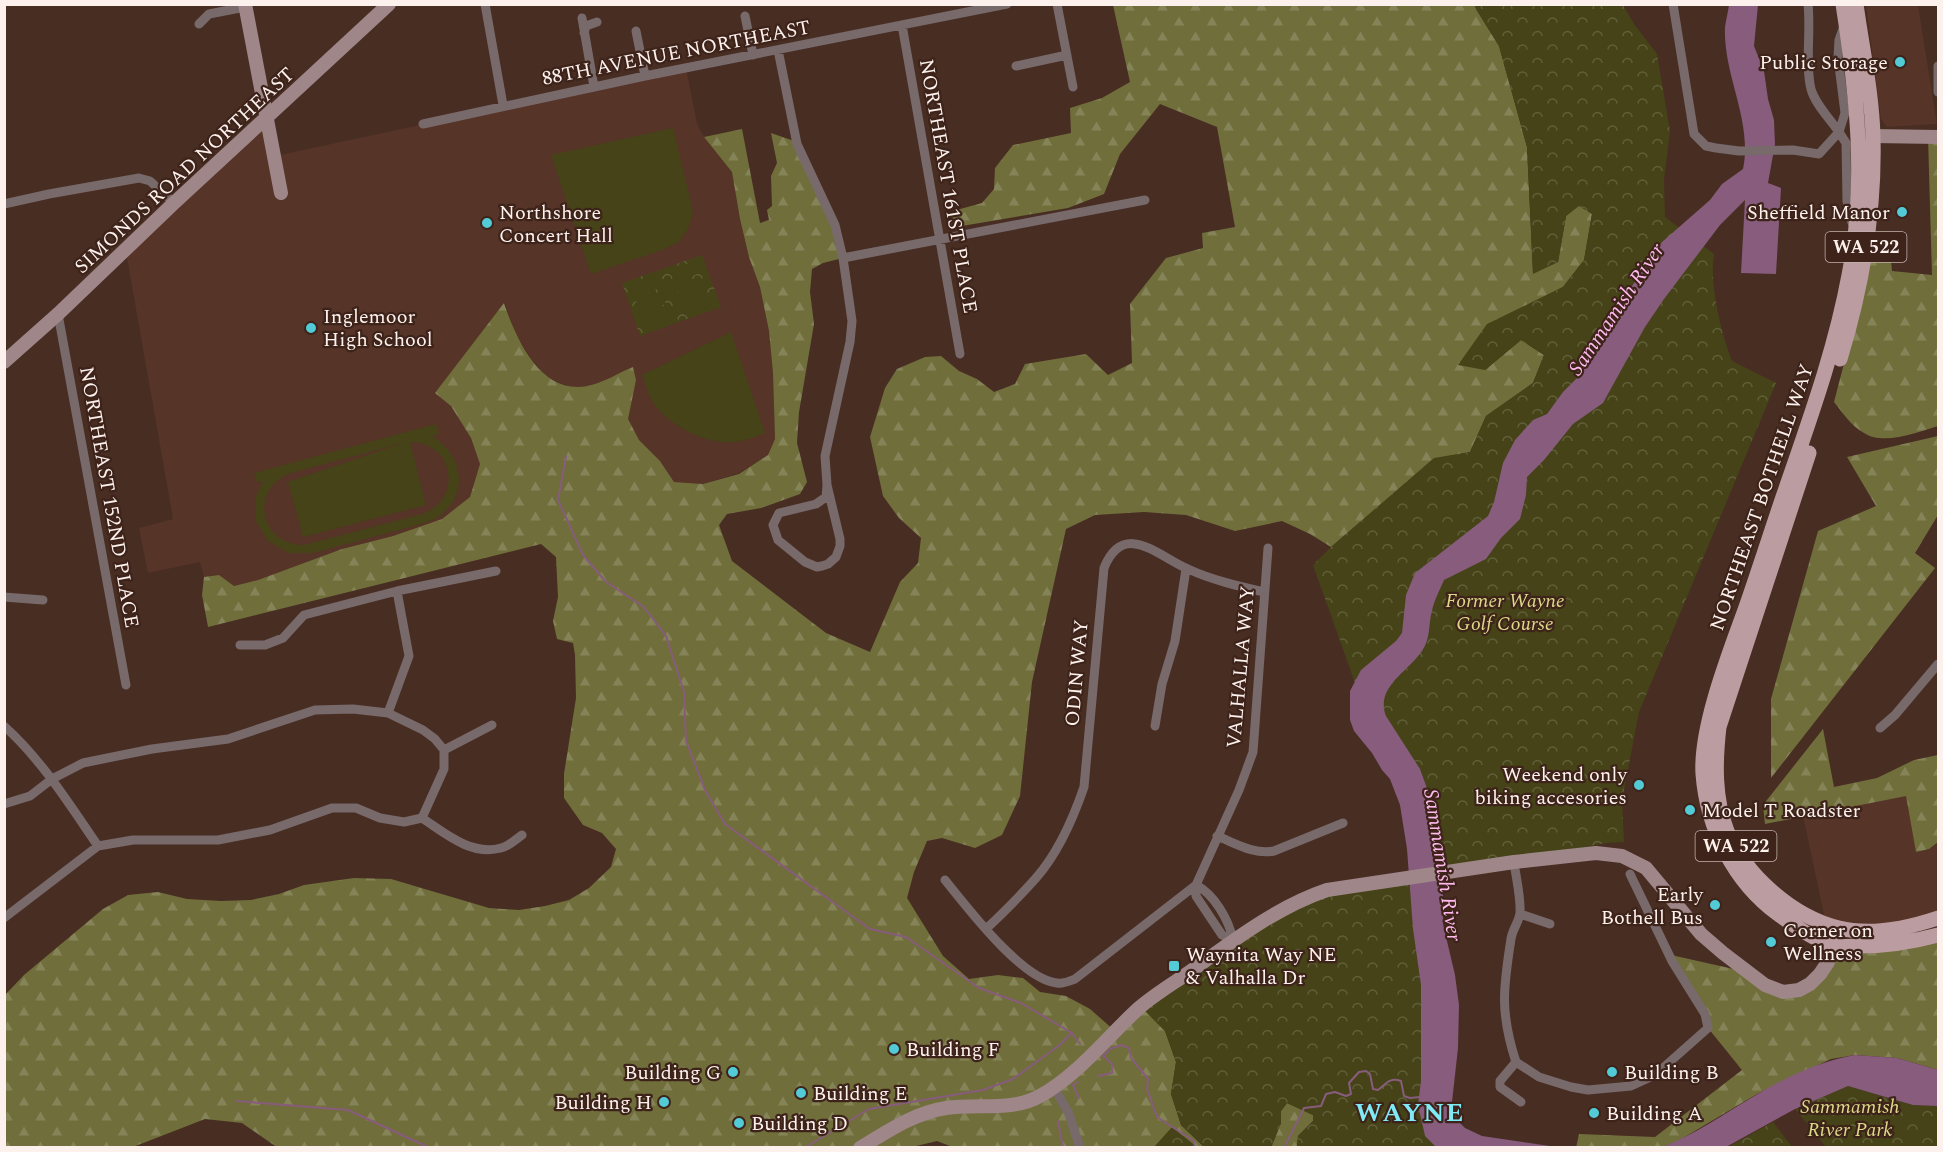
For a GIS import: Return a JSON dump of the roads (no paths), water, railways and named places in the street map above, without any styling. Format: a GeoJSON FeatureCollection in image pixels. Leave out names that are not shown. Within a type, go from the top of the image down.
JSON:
{"type":"FeatureCollection","features":[{"type":"Feature","properties":{"kind":"main road","name":"SIMONDS ROAD NORTHEAST"},"geometry":{"type":"LineString","coordinates":[[4,362],[389,4]]}},
{"type":"Feature","properties":{"kind":"main road","name":"NORTHEAST BOTHELL WAY"},"geometry":{"type":"LineString","coordinates":[[1834,945],[1793,925],[1756,896],[1743,879],[1726,854],[1714,828],[1703,774],[1703,760],[1709,722],[1832,351],[1850,273],[1858,198],[1858,133],[1855,91],[1843,4]]}},
{"type":"Feature","properties":{"kind":"main road","name":"NORTHEAST BOTHELL WAY"},"geometry":{"type":"LineString","coordinates":[[1840,928],[1802,912],[1779,898],[1748,866],[1728,832],[1718,799],[1715,762],[1719,727],[1841,356],[1861,277],[1870,204],[1873,136],[1856,4]]}},
{"type":"Feature","properties":{"kind":"main road"},"geometry":{"type":"LineString","coordinates":[[245,6],[281,193]]}},
{"type":"Feature","properties":{"kind":"main road"},"geometry":{"type":"LineString","coordinates":[[1855,91],[1862,101],[1865,128],[1873,136],[1938,136]]}},
{"type":"Feature","properties":{"kind":"main road"},"geometry":{"type":"LineString","coordinates":[[1754,623],[1747,618],[1760,579],[1759,569]]}},
{"type":"Feature","properties":{"kind":"main road"},"geometry":{"type":"LineString","coordinates":[[860,1148],[906,1120],[925,1113],[948,1108],[993,1108],[1038,1097],[1054,1087],[1141,1006],[1233,940],[1304,898],[1327,890],[1514,862],[1609,853],[1633,860],[1646,868],[1701,934],[1765,985],[1783,992],[1799,990],[1821,974],[1828,962],[1840,928]]}},
{"type":"Feature","properties":{"kind":"main road","name":"WA 522"},"geometry":{"type":"LineString","coordinates":[[1840,928],[1869,930],[1898,928],[1938,918]]}},
{"type":"Feature","properties":{"kind":"main road","name":"WA 522"},"geometry":{"type":"LineString","coordinates":[[1834,945],[1889,946],[1938,935]]}},
{"type":"Feature","properties":{"kind":"street"},"geometry":{"type":"LineString","coordinates":[[485,4],[503,105]]}},
{"type":"Feature","properties":{"kind":"street","name":"88TH AVENUE NORTHEAST"},"geometry":{"type":"LineString","coordinates":[[423,124],[503,105],[1007,4]]}},
{"type":"Feature","properties":{"kind":"street"},"geometry":{"type":"LineString","coordinates":[[1057,4],[1073,87]]}},
{"type":"Feature","properties":{"kind":"street"},"geometry":{"type":"LineString","coordinates":[[1673,4],[1694,134],[1706,146],[1739,151],[1793,150],[1819,154],[1839,132],[1845,113],[1838,49],[1846,21]]}},
{"type":"Feature","properties":{"kind":"street"},"geometry":{"type":"LineString","coordinates":[[1808,4],[1811,90],[1816,102],[1846,143],[1847,201],[1855,231]]}},
{"type":"Feature","properties":{"kind":"street"},"geometry":{"type":"LineString","coordinates":[[199,24],[209,14],[245,6]]}},
{"type":"Feature","properties":{"kind":"street"},"geometry":{"type":"LineString","coordinates":[[745,16],[753,55]]}},
{"type":"Feature","properties":{"kind":"street"},"geometry":{"type":"LineString","coordinates":[[582,18],[594,87]]}},
{"type":"Feature","properties":{"kind":"street"},"geometry":{"type":"LineString","coordinates":[[584,33],[588,25],[597,22]]}},
{"type":"Feature","properties":{"kind":"street","name":"NORTHEAST 161ST PLACE"},"geometry":{"type":"LineString","coordinates":[[902,24],[960,354]]}},
{"type":"Feature","properties":{"kind":"street"},"geometry":{"type":"LineString","coordinates":[[636,31],[645,76]]}},
{"type":"Feature","properties":{"kind":"street"},"geometry":{"type":"LineString","coordinates":[[778,50],[797,144],[835,225],[843,258],[852,321],[850,342],[825,456],[827,485],[840,546],[833,561],[817,567],[806,562],[778,540],[773,525],[779,513],[819,503],[826,497],[827,485]]}},
{"type":"Feature","properties":{"kind":"street"},"geometry":{"type":"LineString","coordinates":[[1016,66],[1067,55]]}},
{"type":"Feature","properties":{"kind":"street"},"geometry":{"type":"LineString","coordinates":[[1938,66],[1938,92]]}},
{"type":"Feature","properties":{"kind":"street"},"geometry":{"type":"LineString","coordinates":[[4,204],[139,178],[150,181],[174,203]]}},
{"type":"Feature","properties":{"kind":"street"},"geometry":{"type":"LineString","coordinates":[[843,258],[1145,200]]}},
{"type":"Feature","properties":{"kind":"street","name":"NORTHEAST 152ND PLACE"},"geometry":{"type":"LineString","coordinates":[[58,314],[126,685]]}},
{"type":"Feature","properties":{"kind":"street","name":"ODIN WAY"},"geometry":{"type":"LineString","coordinates":[[986,929],[1037,877],[1059,845],[1073,819],[1084,787],[1104,567],[1110,553],[1123,545],[1140,545],[1154,549],[1186,569],[1236,586],[1264,592]]}},
{"type":"Feature","properties":{"kind":"street","name":"VALHALLA WAY"},"geometry":{"type":"LineString","coordinates":[[1196,885],[1239,790],[1253,752],[1268,548]]}},
{"type":"Feature","properties":{"kind":"street"},"geometry":{"type":"LineString","coordinates":[[1155,726],[1162,684],[1176,641],[1186,569]]}},
{"type":"Feature","properties":{"kind":"street"},"geometry":{"type":"LineString","coordinates":[[240,645],[265,645],[283,638],[304,615],[398,591],[496,571]]}},
{"type":"Feature","properties":{"kind":"street"},"geometry":{"type":"LineString","coordinates":[[388,713],[409,656],[398,591]]}},
{"type":"Feature","properties":{"kind":"street"},"geometry":{"type":"LineString","coordinates":[[4,597],[43,600]]}},
{"type":"Feature","properties":{"kind":"street"},"geometry":{"type":"LineString","coordinates":[[1880,728],[1895,715],[1938,664]]}},
{"type":"Feature","properties":{"kind":"street"},"geometry":{"type":"LineString","coordinates":[[4,804],[30,796],[52,779],[83,763],[152,749],[228,739],[315,710],[353,709],[388,713],[429,734],[444,750],[444,770],[422,818]]}},
{"type":"Feature","properties":{"kind":"street"},"geometry":{"type":"LineString","coordinates":[[444,750],[492,725]]}},
{"type":"Feature","properties":{"kind":"street"},"geometry":{"type":"LineString","coordinates":[[4,726],[23,743],[52,779],[98,846]]}},
{"type":"Feature","properties":{"kind":"street"},"geometry":{"type":"LineString","coordinates":[[4,918],[98,846],[133,840],[218,840],[270,830],[333,808],[356,808],[380,818],[404,822],[422,818],[464,846],[483,849],[502,848],[522,836]]}},
{"type":"Feature","properties":{"kind":"street"},"geometry":{"type":"LineString","coordinates":[[1217,836],[1257,852],[1266,853],[1343,823]]}},
{"type":"Feature","properties":{"kind":"street"},"geometry":{"type":"LineString","coordinates":[[1514,862],[1520,914],[1512,934],[1505,976],[1503,1005],[1507,1035],[1516,1062],[1539,1077],[1588,1090],[1631,1086],[1655,1075],[1708,1028],[1705,1014],[1672,962],[1629,874]]}},
{"type":"Feature","properties":{"kind":"street"},"geometry":{"type":"LineString","coordinates":[[945,880],[986,929],[1031,973],[1059,984],[1075,979],[1196,885],[1206,890],[1230,926],[1233,940]]}},
{"type":"Feature","properties":{"kind":"street"},"geometry":{"type":"LineString","coordinates":[[1520,914],[1550,924]]}},
{"type":"Feature","properties":{"kind":"street"},"geometry":{"type":"LineString","coordinates":[[1516,1062],[1500,1081],[1500,1086],[1521,1102]]}},
{"type":"Feature","properties":{"kind":"street"},"geometry":{"type":"LineString","coordinates":[[1054,1087],[1069,1114],[1080,1148]]}},
{"type":"Feature","properties":{"kind":"waterway"},"geometry":{"type":"LineString","coordinates":[[566,456],[558,500],[583,555],[606,582],[644,607],[666,636],[684,692],[686,741],[705,790],[725,824],[870,929],[906,937],[979,988],[1021,1003],[1072,1033],[1080,1044]]}},
{"type":"Feature","properties":{"kind":"waterway"},"geometry":{"type":"LineString","coordinates":[[804,1148],[869,1109],[983,1090],[1013,1079],[1061,1044],[1071,1033]]}},
{"type":"Feature","properties":{"kind":"waterway"},"geometry":{"type":"LineString","coordinates":[[1098,1076],[1112,1073],[1112,1064],[1103,1056],[1110,1049],[1121,1045],[1129,1048],[1131,1058],[1148,1079],[1147,1089],[1157,1117],[1194,1141],[1195,1148]]}},
{"type":"Feature","properties":{"kind":"waterway"},"geometry":{"type":"LineString","coordinates":[[1284,1148],[1304,1108],[1321,1106],[1326,1094],[1335,1092],[1346,1096],[1351,1094],[1349,1083],[1359,1072],[1366,1071],[1370,1074],[1373,1089],[1378,1090],[1388,1082],[1397,1080],[1401,1081],[1404,1096],[1420,1097]]}},
{"type":"Feature","properties":{"kind":"waterway"},"geometry":{"type":"LineString","coordinates":[[1078,1082],[1073,1085],[1079,1098]]}},
{"type":"Feature","properties":{"kind":"waterway"},"geometry":{"type":"LineString","coordinates":[[237,1101],[348,1110],[430,1148]]}},
{"type":"Feature","properties":{"kind":"waterway"},"geometry":{"type":"LineString","coordinates":[[1058,1121],[1063,1148]]}},
{"type":"Feature","properties":{"kind":"place","name":"Public Storage"},"geometry":{"type":"Point","coordinates":[1900,62]}},
{"type":"Feature","properties":{"kind":"place","name":"Sheffield Manor"},"geometry":{"type":"Point","coordinates":[1902,212]}},
{"type":"Feature","properties":{"kind":"place","name":"Northshore Concert Hall"},"geometry":{"type":"Point","coordinates":[487,223]}},
{"type":"Feature","properties":{"kind":"place","name":"Inglemoor High School"},"geometry":{"type":"Point","coordinates":[311,328]}},
{"type":"Feature","properties":{"kind":"place","name":"Weekend only biking accesories"},"geometry":{"type":"Point","coordinates":[1639,785]}},
{"type":"Feature","properties":{"kind":"place","name":"Model T Roadster"},"geometry":{"type":"Point","coordinates":[1690,810]}},
{"type":"Feature","properties":{"kind":"place","name":"Early Bothell Bus"},"geometry":{"type":"Point","coordinates":[1715,905]}},
{"type":"Feature","properties":{"kind":"place","name":"Corner on Wellness"},"geometry":{"type":"Point","coordinates":[1771,942]}},
{"type":"Feature","properties":{"kind":"place","name":"Waynita Way NE & Valhalla Dr"},"geometry":{"type":"Point","coordinates":[1174,966]}},
{"type":"Feature","properties":{"kind":"place","name":"Building F"},"geometry":{"type":"Point","coordinates":[894,1049]}},
{"type":"Feature","properties":{"kind":"place","name":"Building G"},"geometry":{"type":"Point","coordinates":[733,1072]}},
{"type":"Feature","properties":{"kind":"place","name":"Building B"},"geometry":{"type":"Point","coordinates":[1612,1072]}},
{"type":"Feature","properties":{"kind":"place","name":"Building E"},"geometry":{"type":"Point","coordinates":[801,1093]}},
{"type":"Feature","properties":{"kind":"place","name":"Building H"},"geometry":{"type":"Point","coordinates":[664,1102]}},
{"type":"Feature","properties":{"kind":"place","name":"Building A"},"geometry":{"type":"Point","coordinates":[1594,1113]}},
{"type":"Feature","properties":{"kind":"place","name":"Building D"},"geometry":{"type":"Point","coordinates":[739,1123]}},
{"type":"Feature","properties":{"kind":"district","name":"WAYNE"},"geometry":{"type":"Point","coordinates":[1410,1112]}},
{"type":"Feature","properties":{"kind":"water label","name":"Sammamish River"},"geometry":{"type":"Point","coordinates":[1616,309]}},
{"type":"Feature","properties":{"kind":"water label","name":"Sammamish River"},"geometry":{"type":"Point","coordinates":[1443,865]}},
{"type":"Feature","properties":{"kind":"park label","name":"Former Wayne Golf Course"},"geometry":{"type":"Point","coordinates":[1505,612]}},
{"type":"Feature","properties":{"kind":"park label","name":"Sammamish River Park"},"geometry":{"type":"Point","coordinates":[1850,1118]}}]}
